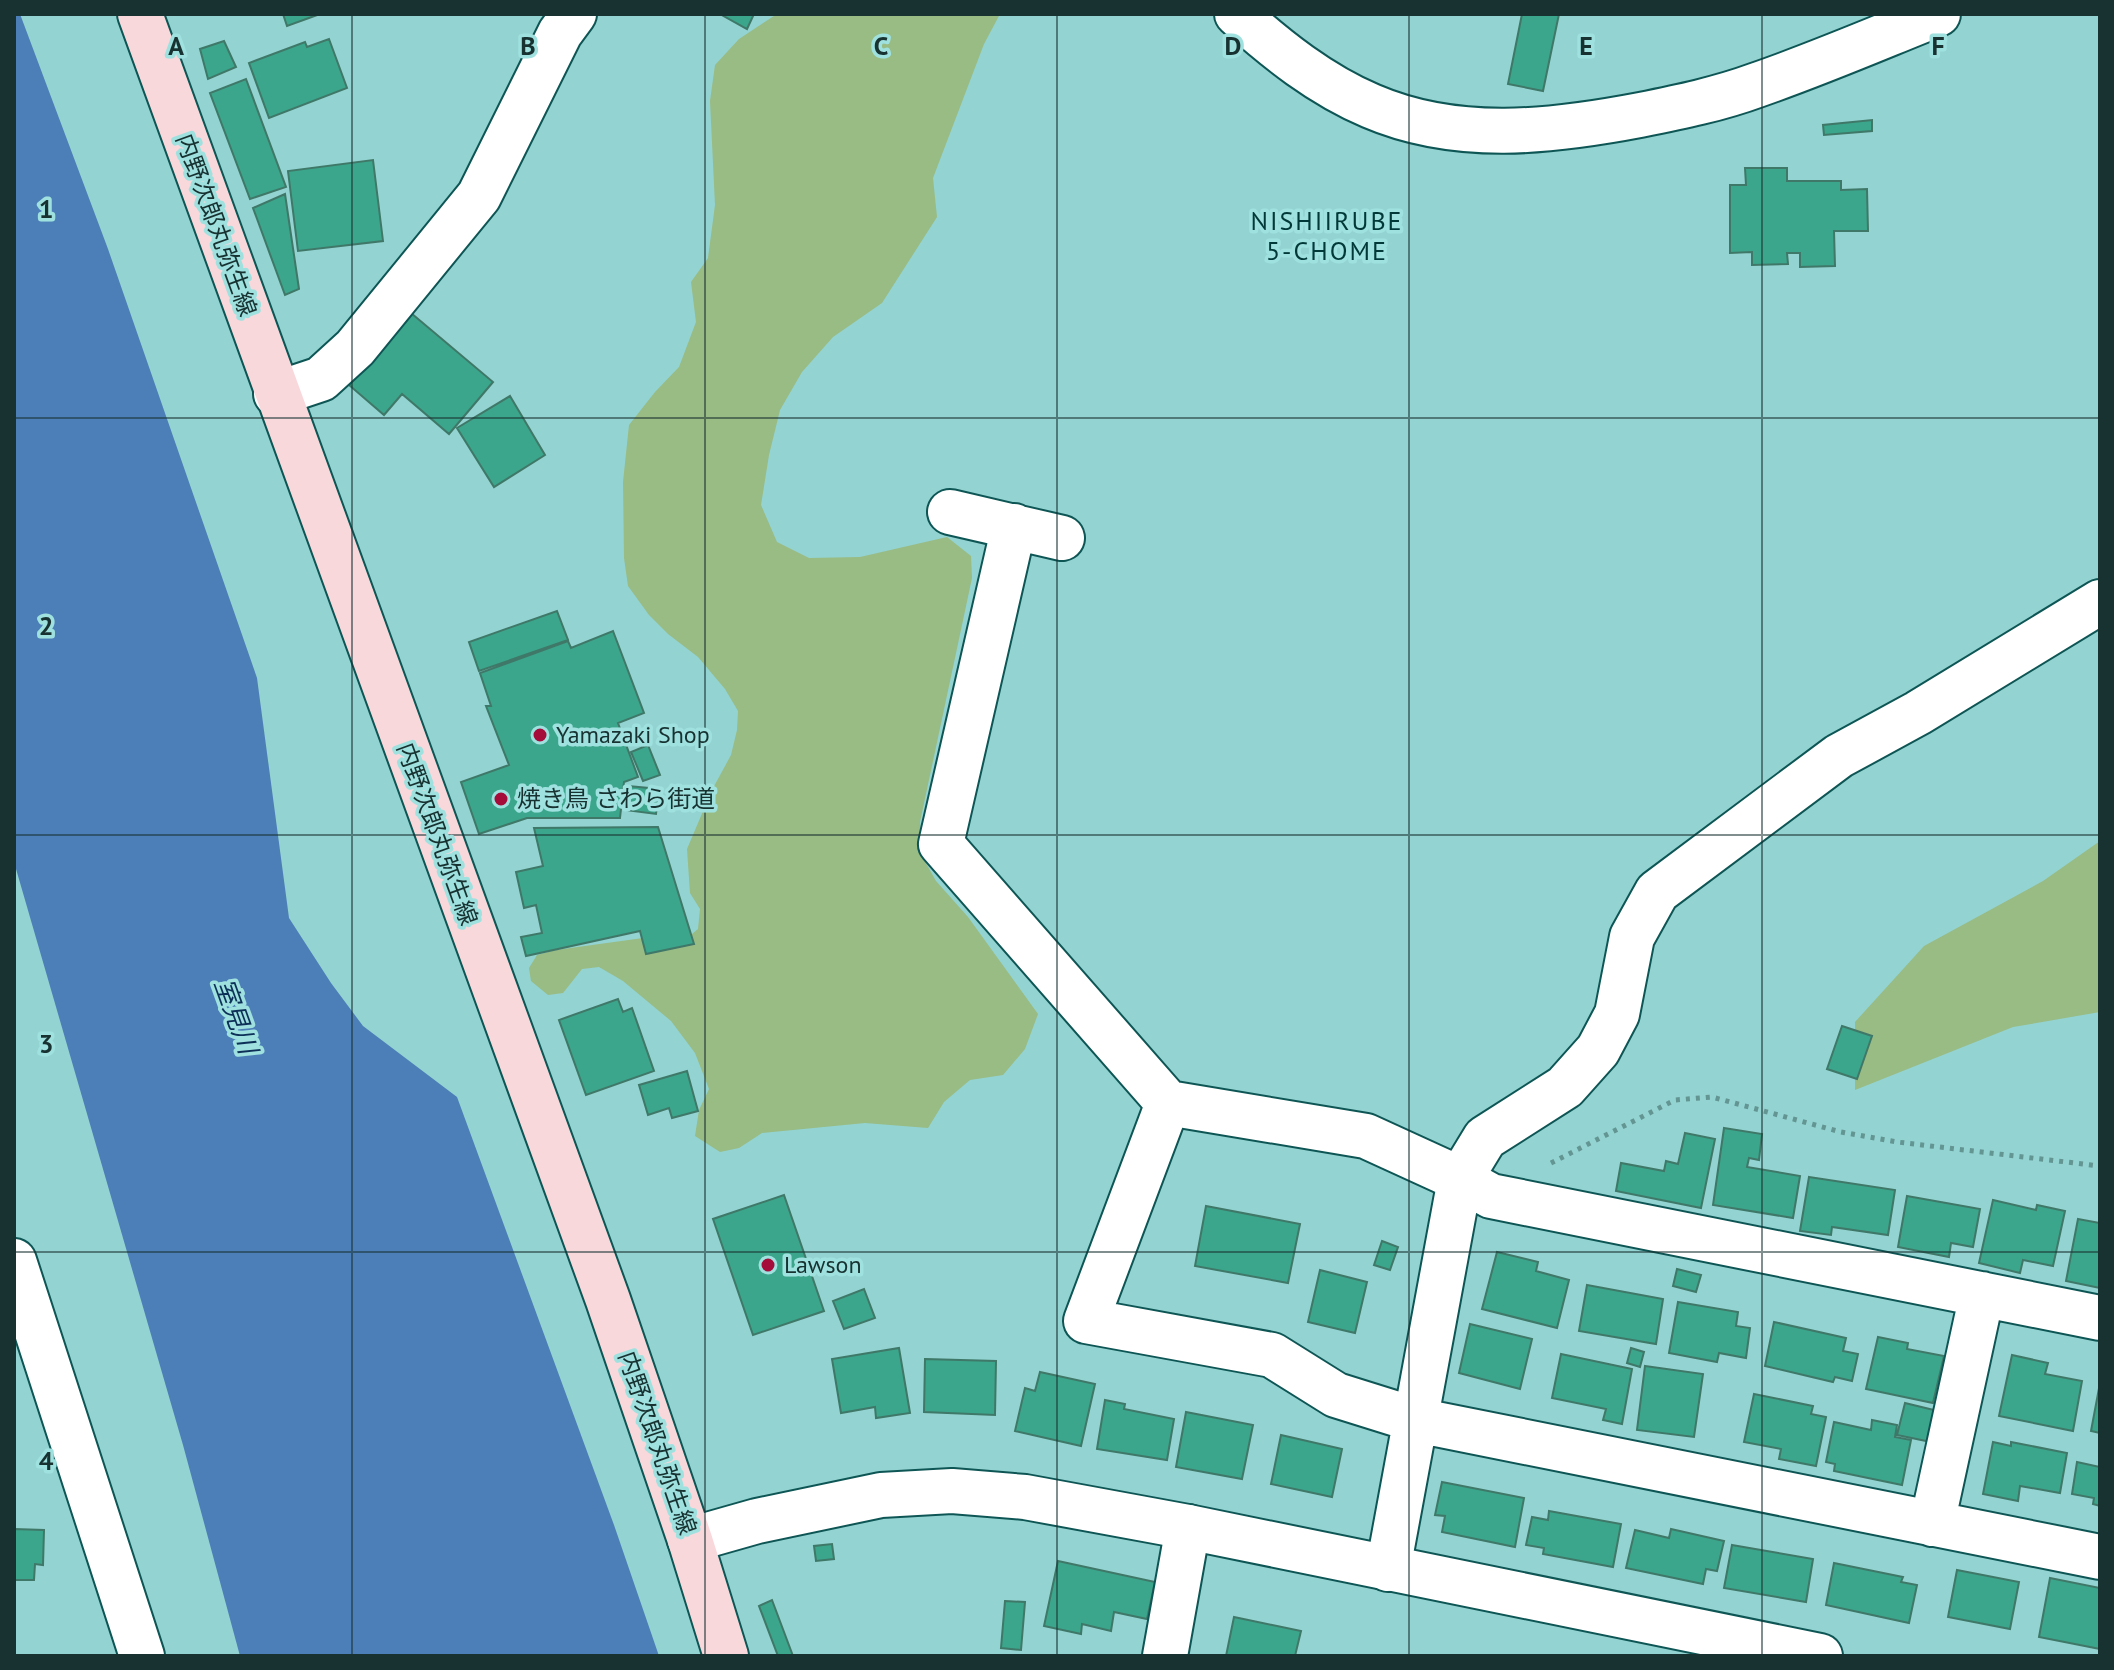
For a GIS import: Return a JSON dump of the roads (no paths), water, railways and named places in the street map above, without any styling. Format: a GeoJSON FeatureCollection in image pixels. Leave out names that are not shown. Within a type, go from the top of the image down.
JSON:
{"type":"FeatureCollection","features":[{"type":"Feature","properties":{"kind":"main road","name":"内野次郎丸弥生線"},"geometry":{"type":"LineString","coordinates":[[140,14],[603,1285],[726,1656]]}},
{"type":"Feature","properties":{"kind":"street"},"geometry":{"type":"LineString","coordinates":[[276,394],[321,379],[355,348],[479,196],[560,33],[574,14]]}},
{"type":"Feature","properties":{"kind":"street"},"geometry":{"type":"LineString","coordinates":[[1237,14],[1324,83],[1373,107],[1429,124],[1492,132],[1557,130],[1700,103],[1758,85],[1938,14]]}},
{"type":"Feature","properties":{"kind":"street"},"geometry":{"type":"LineString","coordinates":[[950,512],[1062,538]]}},
{"type":"Feature","properties":{"kind":"street"},"geometry":{"type":"LineString","coordinates":[[1014,526],[941,844],[1168,1103],[1366,1136],[1491,1196],[1517,1202],[2100,1318]]}},
{"type":"Feature","properties":{"kind":"street"},"geometry":{"type":"LineString","coordinates":[[1388,1569],[1460,1179],[1485,1138],[1565,1087],[1598,1050],[1617,1014],[1632,937],[1657,892],[1839,756],[1918,713],[2100,602]]}},
{"type":"Feature","properties":{"kind":"street"},"geometry":{"type":"LineString","coordinates":[[1168,1103],[1086,1321],[1272,1355],[1336,1395],[1416,1420],[2100,1557]]}},
{"type":"Feature","properties":{"kind":"street"},"geometry":{"type":"LineString","coordinates":[[14,1261],[142,1656]]}},
{"type":"Feature","properties":{"kind":"street"},"geometry":{"type":"LineString","coordinates":[[1932,1524],[1982,1294]]}},
{"type":"Feature","properties":{"kind":"street"},"geometry":{"type":"LineString","coordinates":[[690,1540],[757,1521],[881,1495],[952,1491],[1025,1497],[1388,1569],[1683,1643],[1820,1656]]}},
{"type":"Feature","properties":{"kind":"street"},"geometry":{"type":"LineString","coordinates":[[1165,1656],[1188,1527]]}},
{"type":"Feature","properties":{"kind":"water","name":"室見川"},"geometry":{"type":"Polygon","coordinates":[[[14,14],[20,14],[108,249],[257,678],[289,918],[363,1026],[457,1097],[659,1656],[240,1656],[183,1445],[14,862],[14,14]]]}},
{"type":"Feature","properties":{"kind":"place","name":"Yamazaki Shop"},"geometry":{"type":"Point","coordinates":[540,735]}},
{"type":"Feature","properties":{"kind":"place","name":"焼き鳥 さわら街道"},"geometry":{"type":"Point","coordinates":[501,799]}},
{"type":"Feature","properties":{"kind":"place","name":"Lawson"},"geometry":{"type":"Point","coordinates":[768,1265]}},
{"type":"Feature","properties":{"kind":"district","name":"NISHIIRUBE 5-CHOME"},"geometry":{"type":"Point","coordinates":[1327,236]}}]}
